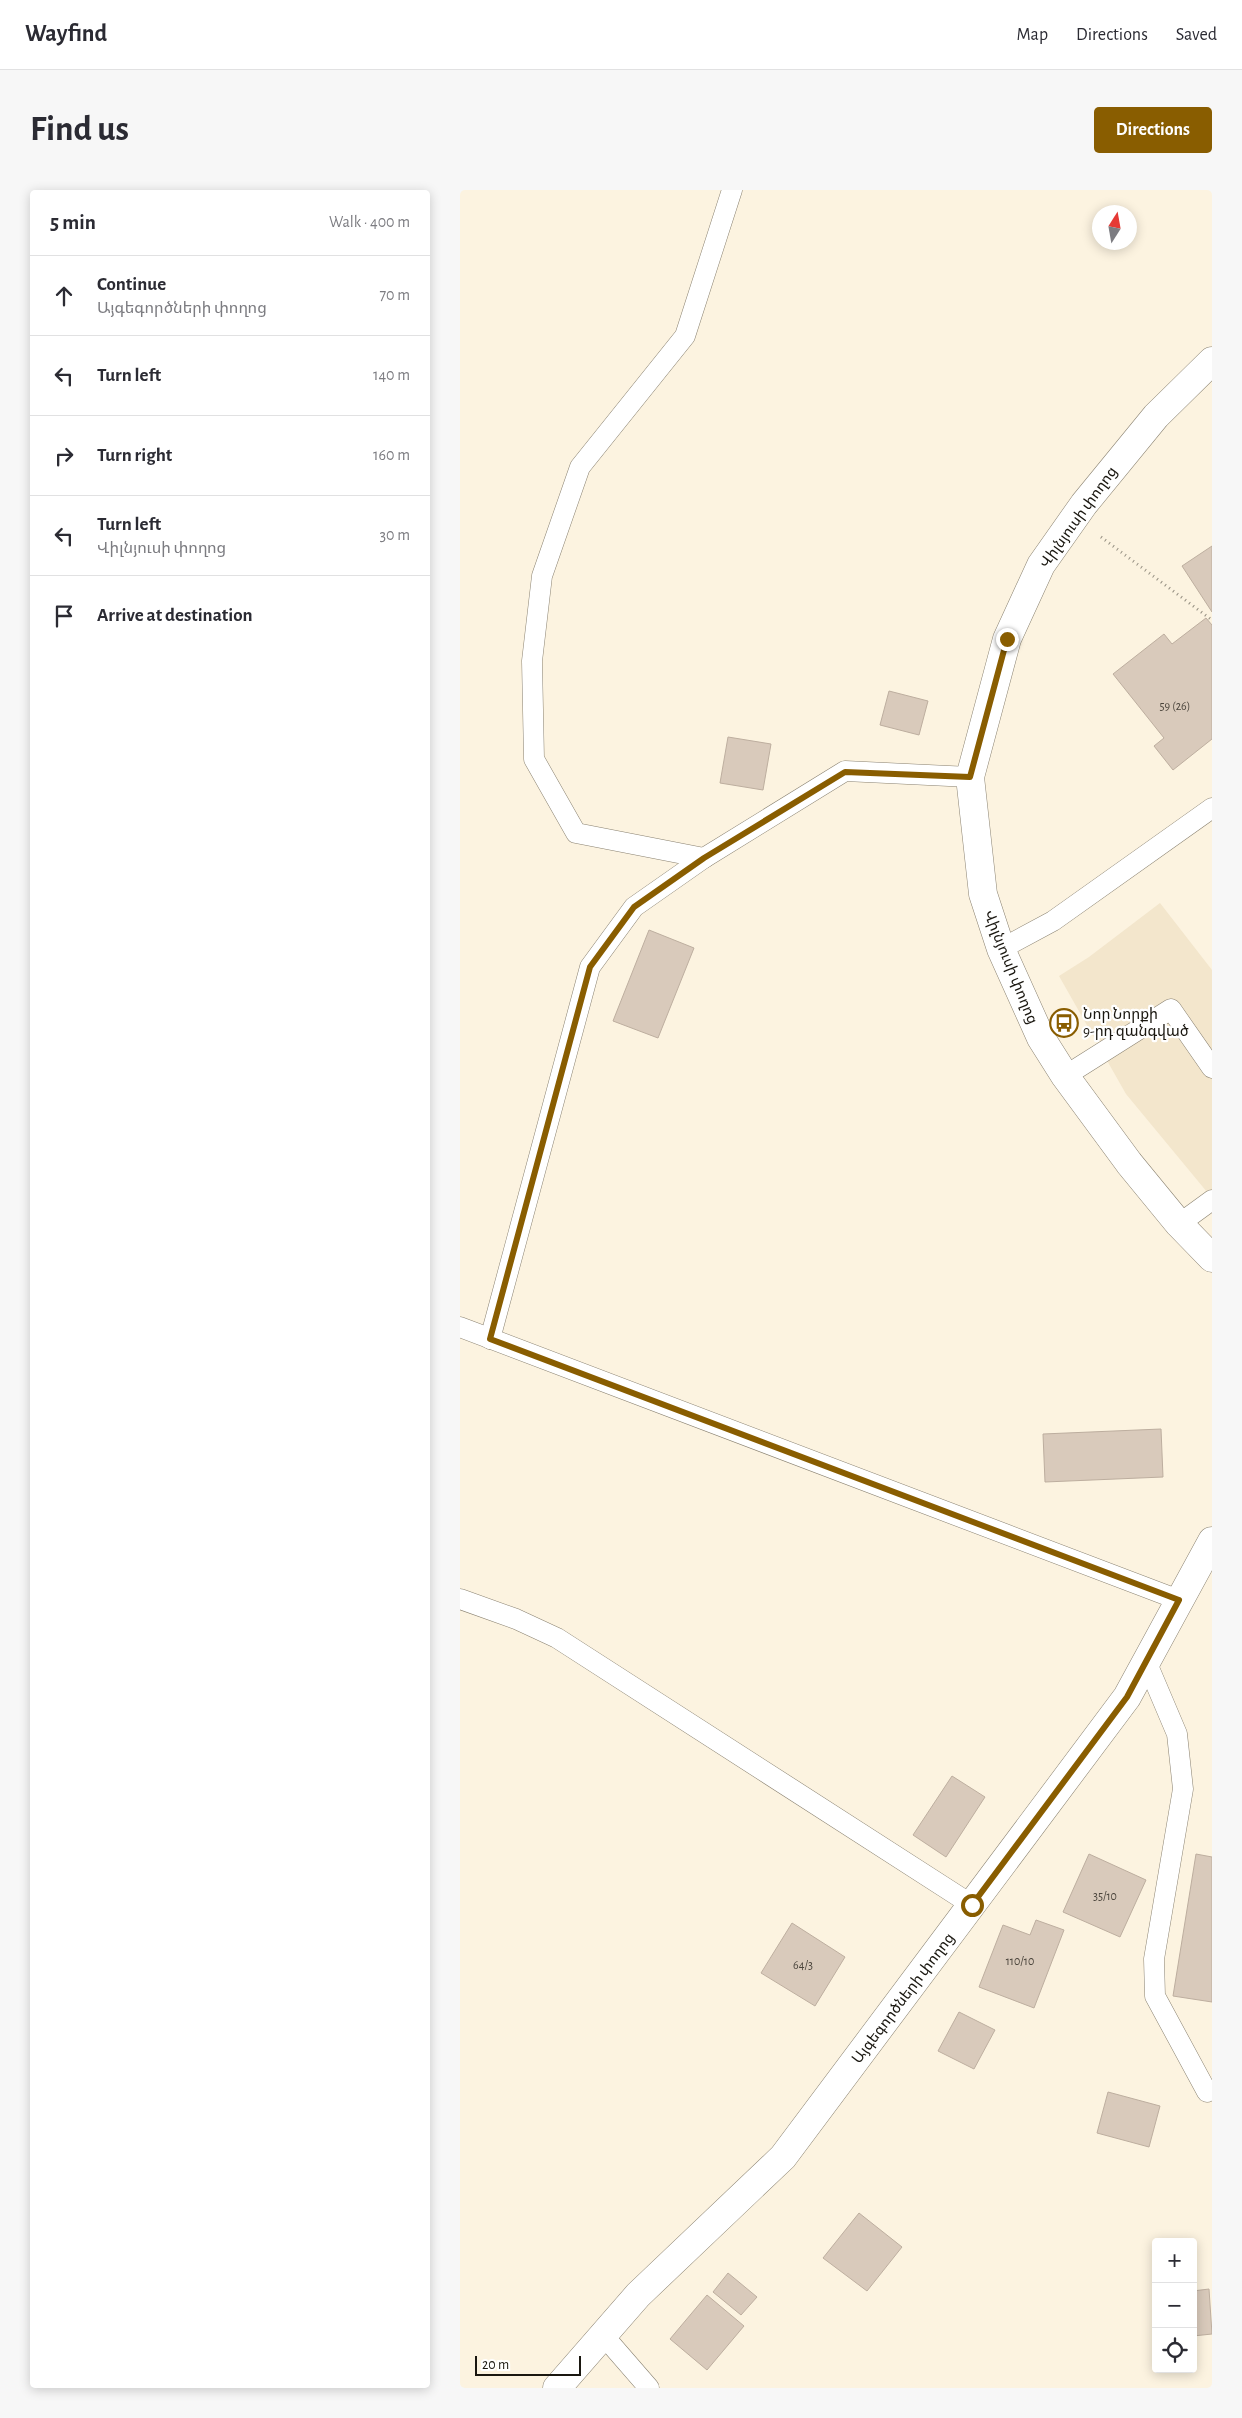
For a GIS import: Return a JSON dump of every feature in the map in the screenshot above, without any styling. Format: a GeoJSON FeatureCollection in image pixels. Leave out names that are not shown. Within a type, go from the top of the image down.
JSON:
{"type":"FeatureCollection","features":[{"type":"Feature","properties":{"kind":"street","name":"Վիլնյուսի փողոց"},"geometry":{"type":"LineString","coordinates":[[1212,361],[1156,416],[1084,504],[1041,566],[1007,639],[970,777],[983,894],[1001,948],[1041,1038],[1065,1076],[1129,1163],[1179,1224],[1212,1258]]}},
{"type":"Feature","properties":{"kind":"street","name":"Այգեգործների փողոց"},"geometry":{"type":"LineString","coordinates":[[558,2388],[638,2295],[783,2157],[1127,1697],[1212,1541]]}},
{"type":"Feature","properties":{"kind":"lane"},"geometry":{"type":"LineString","coordinates":[[704,858],[576,833],[534,759],[532,661],[542,576],[580,467],[685,336],[732,190]]}},
{"type":"Feature","properties":{"kind":"lane"},"geometry":{"type":"LineString","coordinates":[[490,1339],[590,967],[634,907],[704,858],[845,772],[970,777]]}},
{"type":"Feature","properties":{"kind":"lane"},"geometry":{"type":"LineString","coordinates":[[1001,948],[1053,921],[1212,808]]}},
{"type":"Feature","properties":{"kind":"lane"},"geometry":{"type":"LineString","coordinates":[[1065,1076],[1171,1009],[1212,1068]]}},
{"type":"Feature","properties":{"kind":"lane"},"geometry":{"type":"LineString","coordinates":[[1179,1224],[1212,1200]]}},
{"type":"Feature","properties":{"kind":"lane"},"geometry":{"type":"LineString","coordinates":[[460,1327],[1179,1600]]}},
{"type":"Feature","properties":{"kind":"lane"},"geometry":{"type":"LineString","coordinates":[[460,1599],[516,1619],[558,1638],[972,1905]]}},
{"type":"Feature","properties":{"kind":"lane"},"geometry":{"type":"LineString","coordinates":[[1146,1661],[1177,1734],[1183,1789],[1154,1959],[1155,1996],[1206,2092]]}},
{"type":"Feature","properties":{"kind":"lane"},"geometry":{"type":"LineString","coordinates":[[603,2335],[648,2388]]}},
{"type":"Feature","properties":{"kind":"path"},"geometry":{"type":"LineString","coordinates":[[1100,536],[1212,620]]}},
{"type":"Feature","properties":{"kind":"shaded area"},"geometry":{"type":"Polygon","coordinates":[[[1160,903],[1212,970],[1212,1198],[1126,1094],[1059,976],[1089,957],[1160,903]]]}},
{"type":"Feature","properties":{"kind":"building"},"geometry":{"type":"Polygon","coordinates":[[[1212,546],[1212,612],[1182,566],[1212,546]]]}},
{"type":"Feature","properties":{"kind":"building"},"geometry":{"type":"Polygon","coordinates":[[[1206,618],[1212,625],[1212,739],[1173,770],[1154,746],[1164,738],[1113,674],[1164,634],[1172,644],[1206,618]]]}},
{"type":"Feature","properties":{"kind":"building"},"geometry":{"type":"Polygon","coordinates":[[[889,691],[928,701],[919,735],[880,725],[889,691]]]}},
{"type":"Feature","properties":{"kind":"building"},"geometry":{"type":"Polygon","coordinates":[[[728,737],[771,744],[763,790],[720,783],[728,737]]]}},
{"type":"Feature","properties":{"kind":"building"},"geometry":{"type":"Polygon","coordinates":[[[649,930],[694,948],[658,1038],[613,1021],[649,930]]]}},
{"type":"Feature","properties":{"kind":"building"},"geometry":{"type":"Polygon","coordinates":[[[1161,1429],[1163,1477],[1045,1482],[1043,1434],[1161,1429]]]}},
{"type":"Feature","properties":{"kind":"building"},"geometry":{"type":"Polygon","coordinates":[[[952,1776],[985,1797],[946,1857],[913,1835],[952,1776]]]}},
{"type":"Feature","properties":{"kind":"building"},"geometry":{"type":"Polygon","coordinates":[[[1089,1854],[1146,1880],[1120,1937],[1063,1912],[1089,1854]]]}},
{"type":"Feature","properties":{"kind":"building"},"geometry":{"type":"Polygon","coordinates":[[[1196,1854],[1212,1857],[1212,2002],[1173,1996],[1196,1854]]]}},
{"type":"Feature","properties":{"kind":"building"},"geometry":{"type":"Polygon","coordinates":[[[1036,1920],[1064,1930],[1034,2008],[979,1987],[1003,1925],[1030,1935],[1036,1920]]]}},
{"type":"Feature","properties":{"kind":"building"},"geometry":{"type":"Polygon","coordinates":[[[792,1923],[845,1957],[815,2006],[761,1973],[792,1923]]]}},
{"type":"Feature","properties":{"kind":"building"},"geometry":{"type":"Polygon","coordinates":[[[959,2012],[995,2030],[974,2069],[938,2051],[959,2012]]]}},
{"type":"Feature","properties":{"kind":"building"},"geometry":{"type":"Polygon","coordinates":[[[1108,2092],[1160,2106],[1149,2147],[1097,2133],[1108,2092]]]}},
{"type":"Feature","properties":{"kind":"building"},"geometry":{"type":"Polygon","coordinates":[[[859,2213],[902,2247],[867,2291],[823,2258],[859,2213]]]}},
{"type":"Feature","properties":{"kind":"building"},"geometry":{"type":"Polygon","coordinates":[[[728,2273],[757,2297],[741,2315],[713,2292],[728,2273]]]}},
{"type":"Feature","properties":{"kind":"building"},"geometry":{"type":"Polygon","coordinates":[[[1209,2289],[1212,2334],[1197,2336],[1197,2290],[1209,2289]]]}},
{"type":"Feature","properties":{"kind":"building"},"geometry":{"type":"Polygon","coordinates":[[[707,2295],[744,2326],[707,2370],[670,2339],[707,2295]]]}},
{"type":"Feature","properties":{"kind":"place","name":"Նոր Նորքի 9-րդ զանգված"},"geometry":{"type":"Point","coordinates":[1064,1023]}},
{"type":"Feature","properties":{"kind":"route"},"geometry":{"type":"LineString","coordinates":[[972,1905],[1127,1697],[1179,1600],[490,1339],[590,967],[634,907],[704,858],[845,772],[970,777],[1007,639]]}}]}
